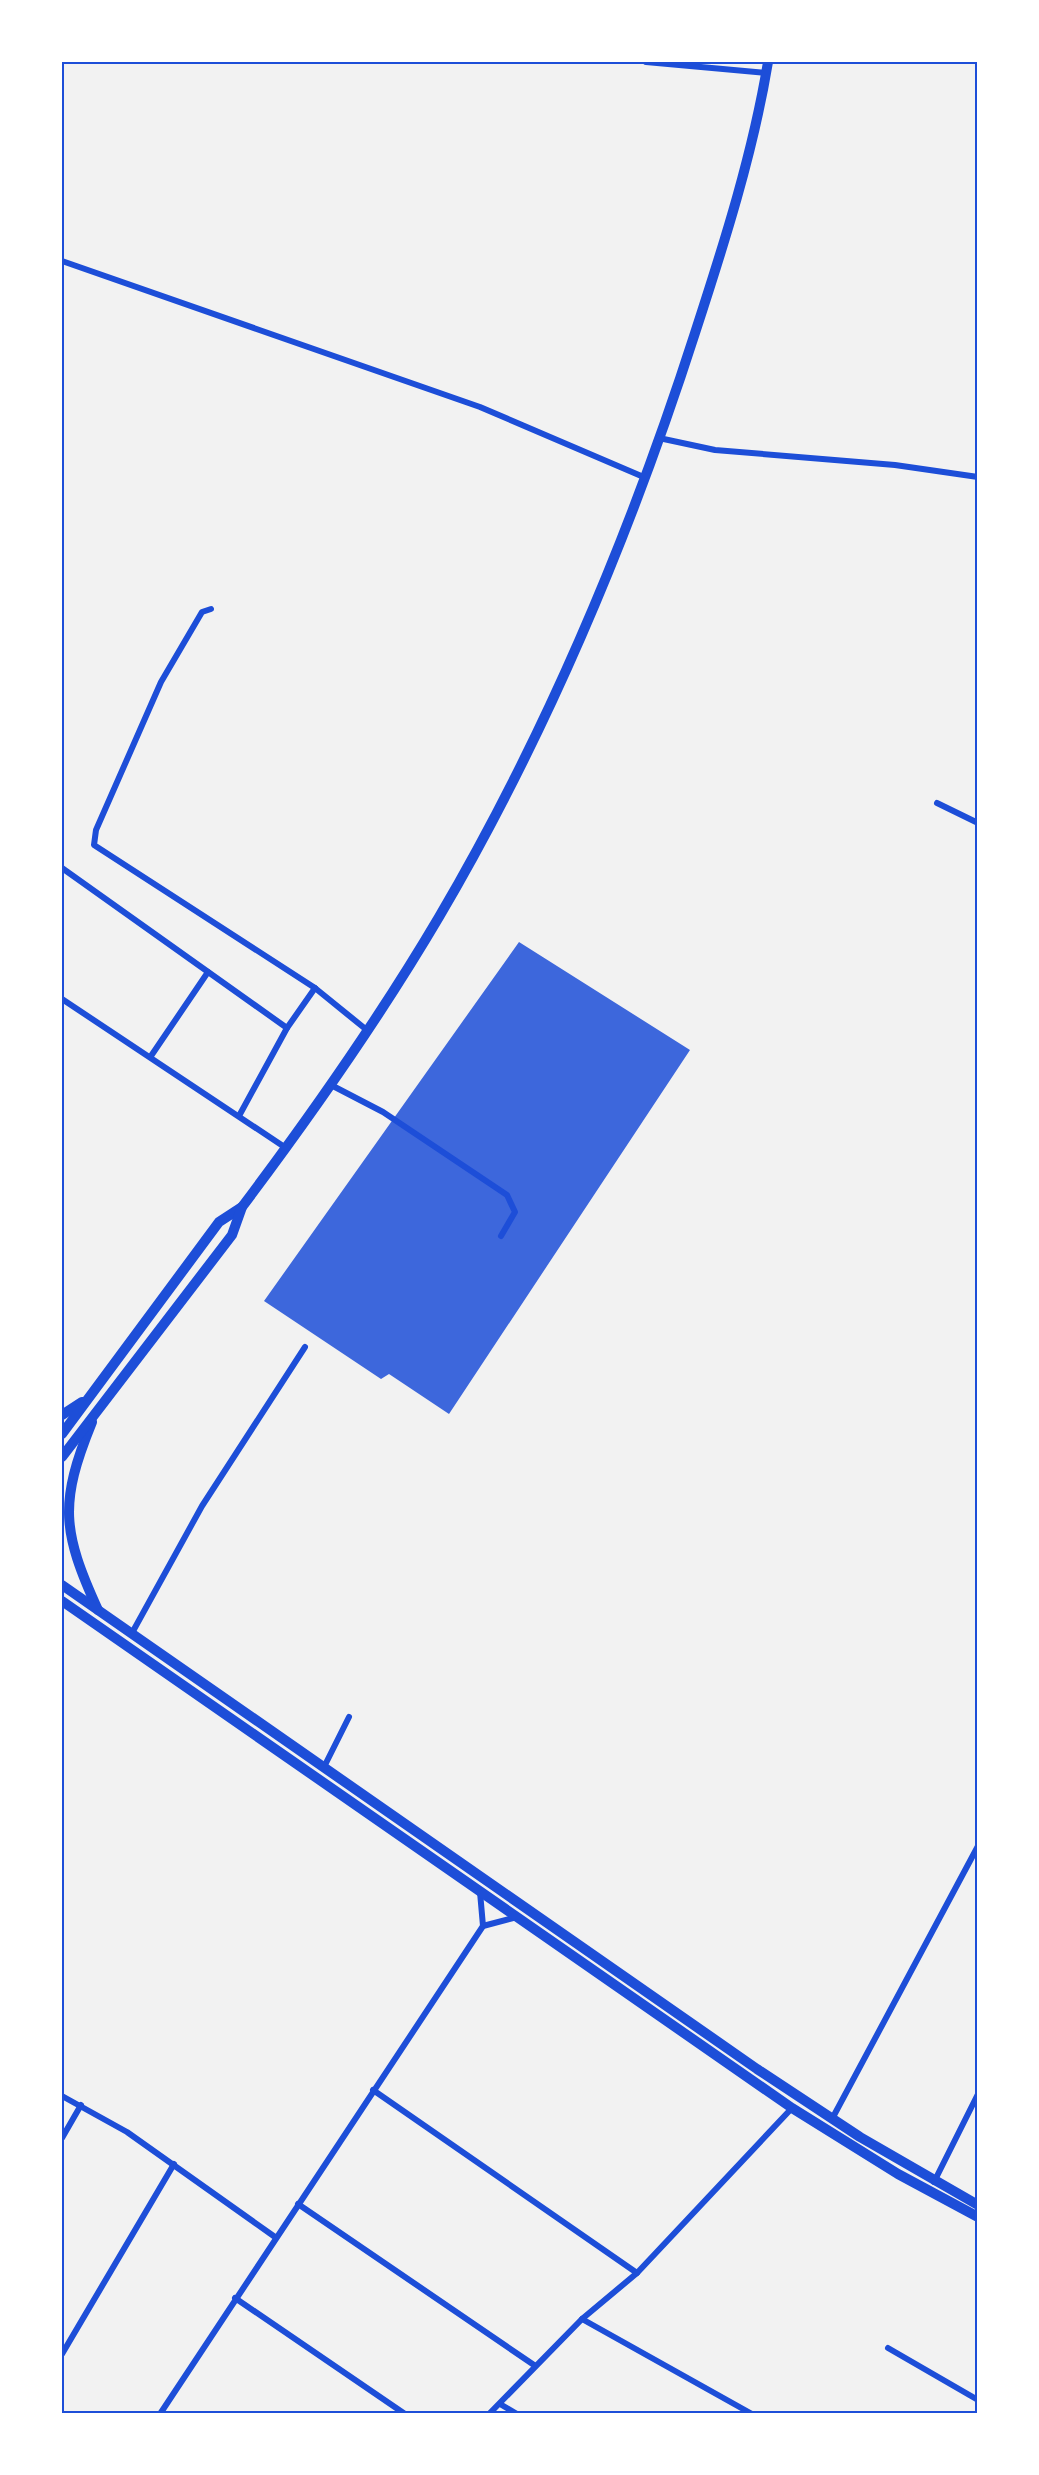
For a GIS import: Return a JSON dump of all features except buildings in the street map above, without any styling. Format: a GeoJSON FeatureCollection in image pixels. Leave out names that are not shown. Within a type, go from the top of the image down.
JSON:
{"type":"FeatureCollection","features":[{"type":"Feature","properties":{"kind":"highway"},"geometry":{"type":"LineString","coordinates":[[62,1457],[99,1405],[232,1235],[242,1207],[368,1031],[439,916],[528,748],[591,614],[646,478],[710,285],[768,62]]}},
{"type":"Feature","properties":{"kind":"highway"},"geometry":{"type":"LineString","coordinates":[[62,1434],[219,1222],[242,1207]]}},
{"type":"Feature","properties":{"kind":"highway"},"geometry":{"type":"LineString","coordinates":[[62,1414],[87,1399]]}},
{"type":"Feature","properties":{"kind":"highway"},"geometry":{"type":"LineString","coordinates":[[98,1610],[71,1542],[67,1516],[69,1492],[78,1456],[99,1405]]}},
{"type":"Feature","properties":{"kind":"highway"},"geometry":{"type":"LineString","coordinates":[[62,1585],[832,2119],[934,2182],[978,2205]]}},
{"type":"Feature","properties":{"kind":"highway"},"geometry":{"type":"LineString","coordinates":[[62,1601],[792,2108],[898,2174],[978,2217]]}},
{"type":"Feature","properties":{"kind":"street"},"geometry":{"type":"LineString","coordinates":[[646,62],[766,74]]}},
{"type":"Feature","properties":{"kind":"street"},"geometry":{"type":"LineString","coordinates":[[62,261],[480,407],[646,478]]}},
{"type":"Feature","properties":{"kind":"street"},"geometry":{"type":"LineString","coordinates":[[659,438],[715,450],[895,465],[978,477]]}},
{"type":"Feature","properties":{"kind":"street"},"geometry":{"type":"LineString","coordinates":[[211,609],[202,612],[161,682],[96,830],[94,845],[315,988],[368,1031]]}},
{"type":"Feature","properties":{"kind":"street"},"geometry":{"type":"LineString","coordinates":[[938,803],[978,823]]}},
{"type":"Feature","properties":{"kind":"street"},"geometry":{"type":"LineString","coordinates":[[62,868],[287,1028]]}},
{"type":"Feature","properties":{"kind":"street"},"geometry":{"type":"LineString","coordinates":[[151,1056],[208,972]]}},
{"type":"Feature","properties":{"kind":"street"},"geometry":{"type":"LineString","coordinates":[[239,1116],[287,1028],[315,988]]}},
{"type":"Feature","properties":{"kind":"street"},"geometry":{"type":"LineString","coordinates":[[62,999],[151,1056],[286,1148]]}},
{"type":"Feature","properties":{"kind":"street"},"geometry":{"type":"LineString","coordinates":[[330,1084],[383,1112],[507,1195],[515,1212],[501,1236]]}},
{"type":"Feature","properties":{"kind":"street"},"geometry":{"type":"LineString","coordinates":[[132,1633],[202,1506],[305,1347]]}},
{"type":"Feature","properties":{"kind":"street"},"geometry":{"type":"LineString","coordinates":[[324,1767],[349,1717]]}},
{"type":"Feature","properties":{"kind":"street"},"geometry":{"type":"LineString","coordinates":[[832,2119],[978,1846]]}},
{"type":"Feature","properties":{"kind":"street"},"geometry":{"type":"LineString","coordinates":[[160,2414],[483,1926],[480,1892]]}},
{"type":"Feature","properties":{"kind":"street"},"geometry":{"type":"LineString","coordinates":[[483,1926],[517,1917]]}},
{"type":"Feature","properties":{"kind":"street"},"geometry":{"type":"LineString","coordinates":[[373,2090],[637,2273]]}},
{"type":"Feature","properties":{"kind":"street"},"geometry":{"type":"LineString","coordinates":[[934,2182],[978,2094]]}},
{"type":"Feature","properties":{"kind":"street"},"geometry":{"type":"LineString","coordinates":[[62,2096],[81,2104],[174,2164],[275,2237]]}},
{"type":"Feature","properties":{"kind":"street"},"geometry":{"type":"LineString","coordinates":[[62,2138],[81,2104]]}},
{"type":"Feature","properties":{"kind":"street"},"geometry":{"type":"LineString","coordinates":[[489,2414],[534,2365],[582,2319],[637,2273],[792,2108]]}},
{"type":"Feature","properties":{"kind":"street"},"geometry":{"type":"LineString","coordinates":[[62,2354],[64,2345],[174,2164]]}},
{"type":"Feature","properties":{"kind":"street"},"geometry":{"type":"LineString","coordinates":[[298,2204],[534,2365]]}},
{"type":"Feature","properties":{"kind":"street"},"geometry":{"type":"LineString","coordinates":[[235,2298],[405,2414]]}},
{"type":"Feature","properties":{"kind":"street"},"geometry":{"type":"LineString","coordinates":[[582,2319],[752,2414]]}},
{"type":"Feature","properties":{"kind":"street"},"geometry":{"type":"LineString","coordinates":[[888,2348],[978,2400]]}},
{"type":"Feature","properties":{"kind":"street"},"geometry":{"type":"LineString","coordinates":[[500,2404],[517,2414]]}}]}
